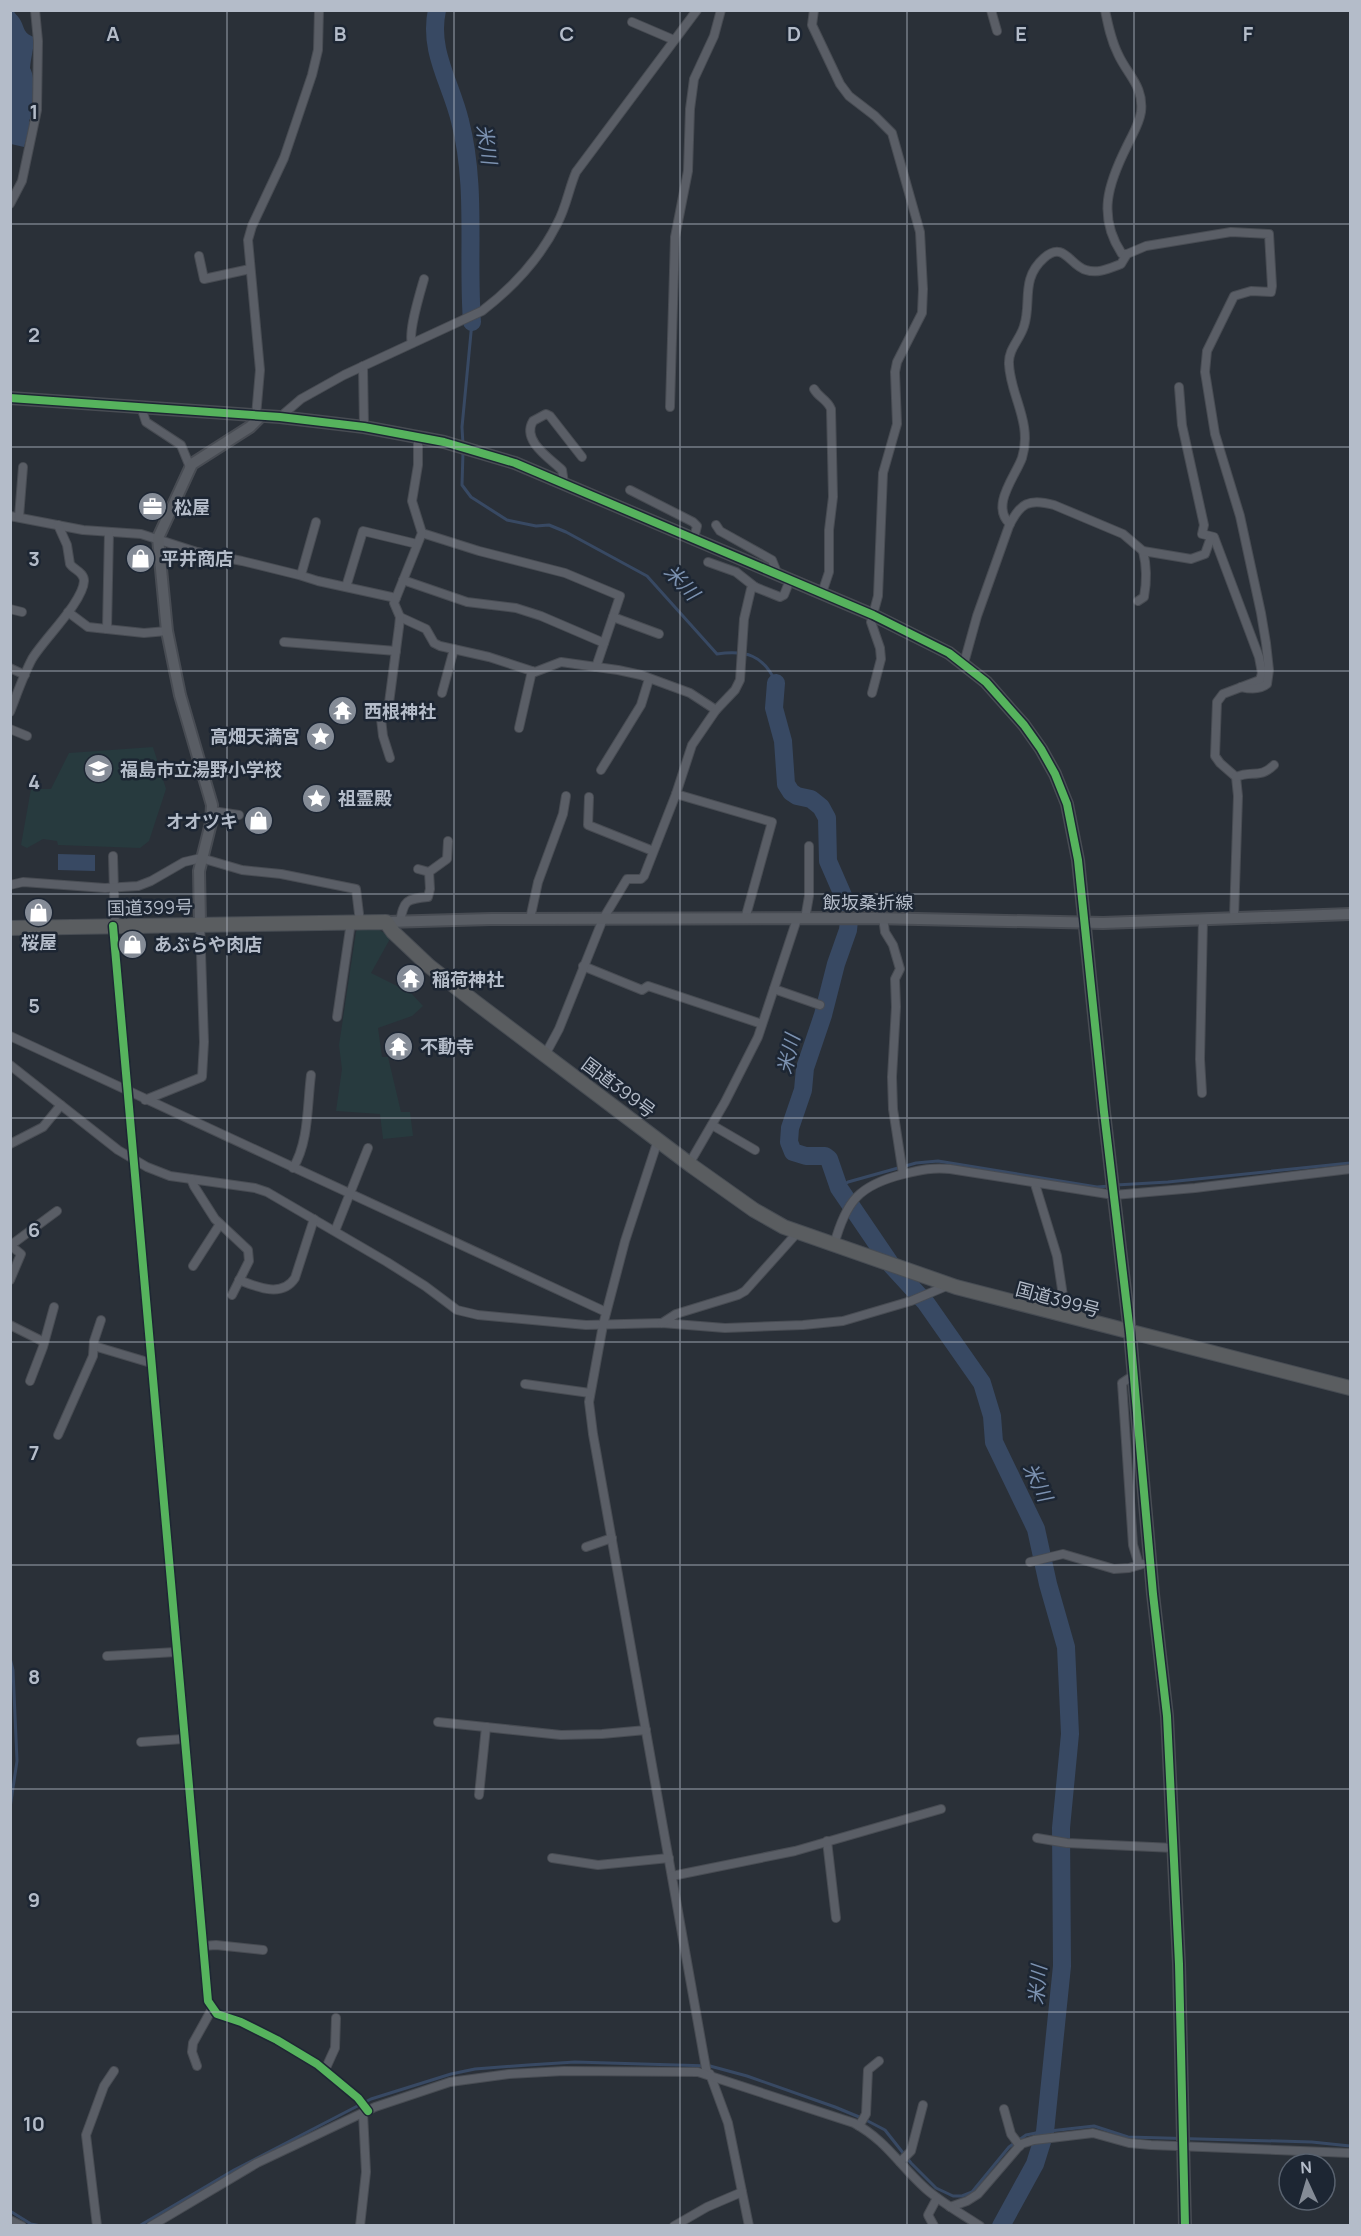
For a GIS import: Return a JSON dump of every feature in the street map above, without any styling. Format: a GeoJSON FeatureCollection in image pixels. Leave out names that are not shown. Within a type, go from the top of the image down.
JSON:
{"type":"FeatureCollection","features":[{"type":"Feature","properties":{"kind":"highway","name":"国道399号"},"geometry":{"type":"LineString","coordinates":[[10,928],[393,922],[393,932],[429,966],[689,1164],[754,1210],[797,1233],[949,1285],[1350,1389]]}},
{"type":"Feature","properties":{"kind":"street"},"geometry":{"type":"LineString","coordinates":[[10,204],[22,181],[37,110],[38,41],[35,10]]}},
{"type":"Feature","properties":{"kind":"street"},"geometry":{"type":"LineString","coordinates":[[145,1100],[202,1077],[204,1042],[199,871],[212,811],[208,788],[180,695],[167,631],[158,538],[190,466],[250,427],[259,416],[260,370],[248,240],[252,226],[284,158],[312,75],[318,50],[319,10]]}},
{"type":"Feature","properties":{"kind":"street"},"geometry":{"type":"LineString","coordinates":[[280,417],[301,399],[363,366],[482,311],[514,283],[544,246],[558,222],[576,172],[697,10]]}},
{"type":"Feature","properties":{"kind":"street"},"geometry":{"type":"LineString","coordinates":[[670,406],[675,237],[688,171],[690,109],[694,79],[714,36],[722,10]]}},
{"type":"Feature","properties":{"kind":"street"},"geometry":{"type":"LineString","coordinates":[[814,10],[812,25],[840,84],[849,96],[892,133],[921,232],[922,314],[897,362],[895,372],[897,424],[883,473],[878,596],[871,627],[880,648],[881,659],[872,693]]}},
{"type":"Feature","properties":{"kind":"street"},"geometry":{"type":"LineString","coordinates":[[991,10],[997,31]]}},
{"type":"Feature","properties":{"kind":"street"},"geometry":{"type":"LineString","coordinates":[[1105,10],[1119,56],[1140,90],[1141,104],[1138,123],[1115,170],[1107,201],[1114,238],[1122,254],[1146,246],[1216,234],[1243,232],[1269,234],[1271,292],[1251,291],[1234,296],[1215,332],[1205,358],[1205,372],[1215,434],[1240,516],[1266,643],[1269,670],[1267,684],[1250,689],[1242,687]]}},
{"type":"Feature","properties":{"kind":"street"},"geometry":{"type":"LineString","coordinates":[[632,22],[674,40]]}},
{"type":"Feature","properties":{"kind":"street"},"geometry":{"type":"LineString","coordinates":[[1010,524],[1003,515],[1002,503],[1020,465],[1024,443],[1023,415],[1009,364],[1011,351],[1024,326],[1026,295],[1034,270],[1050,253],[1065,254],[1081,268],[1092,271],[1121,264],[1127,254]]}},
{"type":"Feature","properties":{"kind":"street"},"geometry":{"type":"LineString","coordinates":[[199,256],[204,279],[250,269]]}},
{"type":"Feature","properties":{"kind":"street"},"geometry":{"type":"LineString","coordinates":[[412,343],[410,338],[424,279]]}},
{"type":"Feature","properties":{"kind":"street"},"geometry":{"type":"LineString","coordinates":[[363,366],[364,427]]}},
{"type":"Feature","properties":{"kind":"street"},"geometry":{"type":"LineString","coordinates":[[1179,387],[1182,425],[1204,525],[1202,534],[1214,537],[1261,666],[1262,678],[1260,680],[1223,694],[1216,705],[1215,756],[1236,777],[1238,796],[1234,918]]}},
{"type":"Feature","properties":{"kind":"street"},"geometry":{"type":"LineString","coordinates":[[814,388],[819,396],[828,402],[831,409],[834,488],[829,530],[829,572],[822,593]]}},
{"type":"Feature","properties":{"kind":"street"},"geometry":{"type":"LineString","coordinates":[[10,398],[280,417],[364,427],[444,442],[515,463],[873,615],[949,653],[987,682],[1013,711],[1041,749],[1055,774],[1074,830],[1130,1333],[1145,1564],[1167,1716],[1179,1964],[1185,2226]]}},
{"type":"Feature","properties":{"kind":"street"},"geometry":{"type":"LineString","coordinates":[[141,407],[146,422],[181,445],[190,466]]}},
{"type":"Feature","properties":{"kind":"street"},"geometry":{"type":"LineString","coordinates":[[564,483],[562,470],[538,450],[530,428],[532,420],[546,414],[550,416],[582,457]]}},
{"type":"Feature","properties":{"kind":"street"},"geometry":{"type":"LineString","coordinates":[[390,758],[383,736],[380,710],[389,703],[396,651],[400,617],[394,603],[422,533],[412,501],[418,465],[418,436]]}},
{"type":"Feature","properties":{"kind":"street"},"geometry":{"type":"LineString","coordinates":[[23,467],[15,517],[83,530],[141,534],[197,552],[396,598]]}},
{"type":"Feature","properties":{"kind":"street"},"geometry":{"type":"LineString","coordinates":[[630,490],[693,522],[697,526],[694,538]]}},
{"type":"Feature","properties":{"kind":"street"},"geometry":{"type":"LineString","coordinates":[[964,663],[1010,524],[1015,513],[1030,502],[1042,501],[1123,534],[1143,551],[1197,558],[1205,554],[1211,537]]}},
{"type":"Feature","properties":{"kind":"street"},"geometry":{"type":"LineString","coordinates":[[301,575],[316,522]]}},
{"type":"Feature","properties":{"kind":"street"},"geometry":{"type":"LineString","coordinates":[[10,712],[33,659],[68,612],[84,580],[82,574],[70,564],[67,545],[58,525]]}},
{"type":"Feature","properties":{"kind":"street"},"geometry":{"type":"LineString","coordinates":[[716,525],[720,531],[772,560],[778,575]]}},
{"type":"Feature","properties":{"kind":"street"},"geometry":{"type":"LineString","coordinates":[[346,587],[363,531],[417,544]]}},
{"type":"Feature","properties":{"kind":"street"},"geometry":{"type":"LineString","coordinates":[[107,629],[109,532]]}},
{"type":"Feature","properties":{"kind":"street"},"geometry":{"type":"LineString","coordinates":[[422,533],[479,551],[565,573],[620,596],[596,667]]}},
{"type":"Feature","properties":{"kind":"street"},"geometry":{"type":"LineString","coordinates":[[1138,602],[1144,597],[1146,582],[1147,567],[1143,551]]}},
{"type":"Feature","properties":{"kind":"street"},"geometry":{"type":"LineString","coordinates":[[708,562],[736,572],[756,587],[780,597],[784,595],[790,580]]}},
{"type":"Feature","properties":{"kind":"street"},"geometry":{"type":"LineString","coordinates":[[403,580],[467,602],[516,608],[541,616],[604,643]]}},
{"type":"Feature","properties":{"kind":"street"},"geometry":{"type":"LineString","coordinates":[[545,1054],[559,1029],[603,919],[624,882],[627,879],[641,879],[644,876],[676,794],[692,745],[716,710],[735,690],[740,680],[741,646],[748,596],[751,589],[756,587]]}},
{"type":"Feature","properties":{"kind":"street"},"geometry":{"type":"LineString","coordinates":[[10,609],[22,612]]}},
{"type":"Feature","properties":{"kind":"street"},"geometry":{"type":"LineString","coordinates":[[68,612],[88,627],[144,633],[167,631]]}},
{"type":"Feature","properties":{"kind":"street"},"geometry":{"type":"LineString","coordinates":[[400,617],[426,629],[435,643],[489,657],[532,672],[542,671],[561,662],[618,670],[649,678],[690,693],[716,710]]}},
{"type":"Feature","properties":{"kind":"street"},"geometry":{"type":"LineString","coordinates":[[613,617],[658,634]]}},
{"type":"Feature","properties":{"kind":"street"},"geometry":{"type":"LineString","coordinates":[[284,642],[396,651]]}},
{"type":"Feature","properties":{"kind":"street"},"geometry":{"type":"LineString","coordinates":[[442,693],[454,649]]}},
{"type":"Feature","properties":{"kind":"street"},"geometry":{"type":"LineString","coordinates":[[10,668],[25,675]]}},
{"type":"Feature","properties":{"kind":"street"},"geometry":{"type":"LineString","coordinates":[[519,728],[532,672]]}},
{"type":"Feature","properties":{"kind":"street"},"geometry":{"type":"LineString","coordinates":[[601,770],[641,705],[649,678]]}},
{"type":"Feature","properties":{"kind":"street"},"geometry":{"type":"LineString","coordinates":[[10,729],[27,736]]}},
{"type":"Feature","properties":{"kind":"street"},"geometry":{"type":"LineString","coordinates":[[1236,777],[1264,774],[1274,765]]}},
{"type":"Feature","properties":{"kind":"street"},"geometry":{"type":"LineString","coordinates":[[676,794],[772,822],[745,920]]}},
{"type":"Feature","properties":{"kind":"street"},"geometry":{"type":"LineString","coordinates":[[530,919],[538,882],[563,814],[566,796]]}},
{"type":"Feature","properties":{"kind":"street"},"geometry":{"type":"LineString","coordinates":[[589,797],[588,825],[653,851]]}},
{"type":"Feature","properties":{"kind":"street"},"geometry":{"type":"LineString","coordinates":[[212,811],[239,815]]}},
{"type":"Feature","properties":{"kind":"street"},"geometry":{"type":"LineString","coordinates":[[418,869],[429,872],[447,860],[448,841]]}},
{"type":"Feature","properties":{"kind":"street"},"geometry":{"type":"LineString","coordinates":[[689,1164],[758,1037],[809,896],[809,846]]}},
{"type":"Feature","properties":{"kind":"street"},"geometry":{"type":"LineString","coordinates":[[113,856],[114,926],[133,1158],[208,2001],[217,2014],[241,2022],[277,2040],[325,2070],[358,2098],[366,2111],[366,2172],[360,2226]]}},
{"type":"Feature","properties":{"kind":"street"},"geometry":{"type":"LineString","coordinates":[[10,885],[23,882],[113,887],[138,886],[184,862],[201,858],[242,870],[281,874],[356,889],[356,922],[337,1017]]}},
{"type":"Feature","properties":{"kind":"street"},"geometry":{"type":"LineString","coordinates":[[393,922],[406,901],[428,897],[429,872]]}},
{"type":"Feature","properties":{"kind":"street","name":"飯坂桑折線"},"geometry":{"type":"LineString","coordinates":[[393,922],[530,919],[883,918],[1083,922],[1350,914]]}},
{"type":"Feature","properties":{"kind":"street"},"geometry":{"type":"LineString","coordinates":[[883,918],[885,932],[893,945],[900,969],[895,979],[896,1007],[892,1077],[893,1109],[903,1169]]}},
{"type":"Feature","properties":{"kind":"street"},"geometry":{"type":"LineString","coordinates":[[1202,1093],[1200,1059],[1203,919]]}},
{"type":"Feature","properties":{"kind":"street"},"geometry":{"type":"LineString","coordinates":[[583,966],[642,990],[648,986],[762,1024]]}},
{"type":"Feature","properties":{"kind":"street"},"geometry":{"type":"LineString","coordinates":[[774,989],[820,1005]]}},
{"type":"Feature","properties":{"kind":"street"},"geometry":{"type":"LineString","coordinates":[[10,1036],[606,1312]]}},
{"type":"Feature","properties":{"kind":"street"},"geometry":{"type":"LineString","coordinates":[[12,1070],[118,1150],[133,1158],[170,1176],[255,1188],[267,1192],[425,1286],[457,1310],[478,1316],[603,1325],[662,1323],[725,1328],[803,1325],[843,1321],[911,1301],[949,1285]]}},
{"type":"Feature","properties":{"kind":"street"},"geometry":{"type":"LineString","coordinates":[[293,1168],[303,1145],[311,1075]]}},
{"type":"Feature","properties":{"kind":"street"},"geometry":{"type":"LineString","coordinates":[[10,1144],[43,1127],[61,1106]]}},
{"type":"Feature","properties":{"kind":"street"},"geometry":{"type":"LineString","coordinates":[[712,1125],[755,1150]]}},
{"type":"Feature","properties":{"kind":"street"},"geometry":{"type":"LineString","coordinates":[[658,1140],[626,1241],[603,1325],[590,1393],[593,1434],[705,2060],[728,2123],[749,2226]]}},
{"type":"Feature","properties":{"kind":"street"},"geometry":{"type":"LineString","coordinates":[[335,1231],[368,1148]]}},
{"type":"Feature","properties":{"kind":"street"},"geometry":{"type":"LineString","coordinates":[[834,1245],[854,1200],[866,1188],[903,1169],[937,1168],[1113,1194],[1206,1187],[1350,1169]]}},
{"type":"Feature","properties":{"kind":"street"},"geometry":{"type":"LineString","coordinates":[[191,1179],[220,1224],[248,1250],[249,1262],[232,1295]]}},
{"type":"Feature","properties":{"kind":"street"},"geometry":{"type":"LineString","coordinates":[[1035,1184],[1057,1256],[1066,1316]]}},
{"type":"Feature","properties":{"kind":"street"},"geometry":{"type":"LineString","coordinates":[[10,1280],[21,1254],[11,1245],[57,1210]]}},
{"type":"Feature","properties":{"kind":"street"},"geometry":{"type":"LineString","coordinates":[[239,1280],[263,1289],[283,1288],[291,1285],[314,1219]]}},
{"type":"Feature","properties":{"kind":"street"},"geometry":{"type":"LineString","coordinates":[[194,1266],[220,1224]]}},
{"type":"Feature","properties":{"kind":"street"},"geometry":{"type":"LineString","coordinates":[[662,1323],[676,1314],[745,1291],[797,1233]]}},
{"type":"Feature","properties":{"kind":"street"},"geometry":{"type":"LineString","coordinates":[[30,1381],[54,1307]]}},
{"type":"Feature","properties":{"kind":"street"},"geometry":{"type":"LineString","coordinates":[[58,1435],[93,1356],[101,1320]]}},
{"type":"Feature","properties":{"kind":"street"},"geometry":{"type":"LineString","coordinates":[[10,1325],[44,1342]]}},
{"type":"Feature","properties":{"kind":"street"},"geometry":{"type":"LineString","coordinates":[[94,1346],[151,1363]]}},
{"type":"Feature","properties":{"kind":"street"},"geometry":{"type":"LineString","coordinates":[[1134,1375],[1122,1383],[1132,1545],[1145,1564]]}},
{"type":"Feature","properties":{"kind":"street"},"geometry":{"type":"LineString","coordinates":[[525,1384],[590,1393]]}},
{"type":"Feature","properties":{"kind":"street"},"geometry":{"type":"LineString","coordinates":[[586,1547],[612,1539]]}},
{"type":"Feature","properties":{"kind":"street"},"geometry":{"type":"LineString","coordinates":[[1030,1562],[1068,1554],[1114,1569],[1145,1564]]}},
{"type":"Feature","properties":{"kind":"street"},"geometry":{"type":"LineString","coordinates":[[107,1656],[176,1652]]}},
{"type":"Feature","properties":{"kind":"street"},"geometry":{"type":"LineString","coordinates":[[438,1722],[561,1735],[646,1730]]}},
{"type":"Feature","properties":{"kind":"street"},"geometry":{"type":"LineString","coordinates":[[479,1795],[486,1727]]}},
{"type":"Feature","properties":{"kind":"street"},"geometry":{"type":"LineString","coordinates":[[141,1742],[183,1739]]}},
{"type":"Feature","properties":{"kind":"street"},"geometry":{"type":"LineString","coordinates":[[672,1876],[795,1851],[941,1809]]}},
{"type":"Feature","properties":{"kind":"street"},"geometry":{"type":"LineString","coordinates":[[1037,1838],[1067,1843],[1174,1848]]}},
{"type":"Feature","properties":{"kind":"street"},"geometry":{"type":"LineString","coordinates":[[827,1841],[836,1918]]}},
{"type":"Feature","properties":{"kind":"street"},"geometry":{"type":"LineString","coordinates":[[552,1858],[598,1865],[669,1858]]}},
{"type":"Feature","properties":{"kind":"street"},"geometry":{"type":"LineString","coordinates":[[203,1946],[216,1945],[263,1950]]}},
{"type":"Feature","properties":{"kind":"street"},"geometry":{"type":"LineString","coordinates":[[197,2066],[192,2052],[193,2043],[212,2009]]}},
{"type":"Feature","properties":{"kind":"street"},"geometry":{"type":"LineString","coordinates":[[325,2070],[335,2048],[336,2018]]}},
{"type":"Feature","properties":{"kind":"street"},"geometry":{"type":"LineString","coordinates":[[861,2121],[868,2070],[879,2061]]}},
{"type":"Feature","properties":{"kind":"street"},"geometry":{"type":"LineString","coordinates":[[97,2226],[86,2135],[104,2086],[114,2071]]}},
{"type":"Feature","properties":{"kind":"street"},"geometry":{"type":"LineString","coordinates":[[151,2226],[257,2163],[366,2111],[450,2082],[510,2074],[622,2071],[708,2072],[861,2121],[904,2159],[937,2198],[980,2226]]}},
{"type":"Feature","properties":{"kind":"street"},"geometry":{"type":"LineString","coordinates":[[904,2159],[911,2151],[923,2105]]}},
{"type":"Feature","properties":{"kind":"street"},"geometry":{"type":"LineString","coordinates":[[1004,2109],[1008,2127],[1018,2143]]}},
{"type":"Feature","properties":{"kind":"street"},"geometry":{"type":"LineString","coordinates":[[950,2207],[978,2194],[1018,2143],[1034,2140],[1094,2133],[1129,2143],[1350,2153]]}},
{"type":"Feature","properties":{"kind":"street"},"geometry":{"type":"LineString","coordinates":[[674,2226],[707,2207],[742,2192]]}},
{"type":"Feature","properties":{"kind":"street"},"geometry":{"type":"LineString","coordinates":[[934,2226],[928,2215],[937,2198]]}},
{"type":"Feature","properties":{"kind":"street"},"geometry":{"type":"LineString","coordinates":[[10,2220],[22,2226]]}},
{"type":"Feature","properties":{"kind":"green space"},"geometry":{"type":"Polygon","coordinates":[[[153,747],[166,789],[149,841],[140,848],[58,845],[57,841],[43,839],[27,848],[21,845],[31,789],[51,789],[69,753],[153,747]]]}},
{"type":"Feature","properties":{"kind":"green space"},"geometry":{"type":"Polygon","coordinates":[[[359,926],[376,928],[391,937],[371,973],[411,993],[423,1006],[412,1016],[378,1028],[382,1057],[388,1057],[401,1112],[410,1112],[413,1136],[383,1139],[380,1114],[336,1111],[342,1069],[339,1045],[356,932],[359,926]]]}},
{"type":"Feature","properties":{"kind":"water"},"geometry":{"type":"Polygon","coordinates":[[[13,10],[26,31],[34,37],[30,68],[34,102],[24,147],[11,144],[10,15],[13,10]]]}},
{"type":"Feature","properties":{"kind":"water"},"geometry":{"type":"Polygon","coordinates":[[[58,854],[95,855],[95,871],[58,870],[58,854]]]}},
{"type":"Feature","properties":{"kind":"waterway","name":"米川"},"geometry":{"type":"LineString","coordinates":[[437,10],[435,25],[438,53],[460,121],[468,170],[472,322]]}},
{"type":"Feature","properties":{"kind":"waterway","name":"米川"},"geometry":{"type":"LineString","coordinates":[[463,445],[462,427],[472,322]]}},
{"type":"Feature","properties":{"kind":"waterway","name":"米川"},"geometry":{"type":"LineString","coordinates":[[463,452],[462,485],[471,497],[507,520],[536,526],[549,525],[566,532],[647,576],[717,654],[737,653],[753,656],[766,666],[776,683]]}},
{"type":"Feature","properties":{"kind":"waterway","name":"米川"},"geometry":{"type":"LineString","coordinates":[[776,683],[774,708],[783,741],[786,784],[797,796],[811,799],[821,807],[827,818],[828,861],[845,900],[849,920],[823,1015],[805,1068],[803,1090],[790,1128],[789,1142],[793,1152],[806,1156],[825,1156],[829,1159],[839,1188],[892,1266],[926,1303],[982,1383],[992,1416],[994,1442],[1036,1529],[1048,1584],[1066,1647],[1070,1734],[1061,1828],[1062,1966],[1045,2132],[1035,2164],[1001,2226]]}},
{"type":"Feature","properties":{"kind":"waterway"},"geometry":{"type":"LineString","coordinates":[[839,1188],[848,1182],[916,1163],[938,1161],[1097,1187],[1110,1186]]}},
{"type":"Feature","properties":{"kind":"waterway"},"geometry":{"type":"LineString","coordinates":[[1116,1185],[1168,1182],[1350,1163]]}},
{"type":"Feature","properties":{"kind":"waterway"},"geometry":{"type":"LineString","coordinates":[[10,1658],[13,1670],[17,1761],[10,1808]]}},
{"type":"Feature","properties":{"kind":"waterway"},"geometry":{"type":"LineString","coordinates":[[139,2226],[234,2170],[371,2099],[451,2074],[475,2069],[528,2065],[575,2062],[710,2066],[747,2076],[835,2107],[885,2130],[911,2163],[936,2188],[953,2196],[962,2196],[972,2192],[1009,2147],[1026,2135],[1041,2132],[1094,2126],[1128,2137],[1312,2142],[1350,2146]]}},
{"type":"Feature","properties":{"kind":"waterway"},"geometry":{"type":"LineString","coordinates":[[10,2211],[31,2224],[41,2226]]}},
{"type":"Feature","properties":{"kind":"cycle path"},"geometry":{"type":"LineString","coordinates":[[10,398],[280,417],[364,427],[444,442],[515,463],[873,615],[949,653],[986,682],[1024,725],[1041,749],[1055,774],[1067,804],[1078,860],[1130,1333],[1153,1594],[1167,1716],[1179,1964],[1185,2226]]}},
{"type":"Feature","properties":{"kind":"cycle path"},"geometry":{"type":"LineString","coordinates":[[113,926],[208,2001],[217,2014],[241,2022],[317,2064],[358,2098],[368,2111]]}},
{"type":"Feature","properties":{"kind":"place","name":"松屋"},"geometry":{"type":"Point","coordinates":[153,507]}},
{"type":"Feature","properties":{"kind":"place","name":"平井商店"},"geometry":{"type":"Point","coordinates":[140,558]}},
{"type":"Feature","properties":{"kind":"place","name":"西根神社"},"geometry":{"type":"Point","coordinates":[343,711]}},
{"type":"Feature","properties":{"kind":"place","name":"高畑天満宮"},"geometry":{"type":"Point","coordinates":[321,736]}},
{"type":"Feature","properties":{"kind":"place","name":"福島市立湯野小学校"},"geometry":{"type":"Point","coordinates":[99,769]}},
{"type":"Feature","properties":{"kind":"place","name":"祖霊殿"},"geometry":{"type":"Point","coordinates":[317,798]}},
{"type":"Feature","properties":{"kind":"place","name":"オオツキ"},"geometry":{"type":"Point","coordinates":[259,821]}},
{"type":"Feature","properties":{"kind":"place","name":"桜屋"},"geometry":{"type":"Point","coordinates":[39,913]}},
{"type":"Feature","properties":{"kind":"place","name":"あぶらや肉店"},"geometry":{"type":"Point","coordinates":[133,944]}},
{"type":"Feature","properties":{"kind":"place","name":"稲荷神社"},"geometry":{"type":"Point","coordinates":[411,979]}},
{"type":"Feature","properties":{"kind":"place","name":"不動寺"},"geometry":{"type":"Point","coordinates":[399,1046]}}]}
